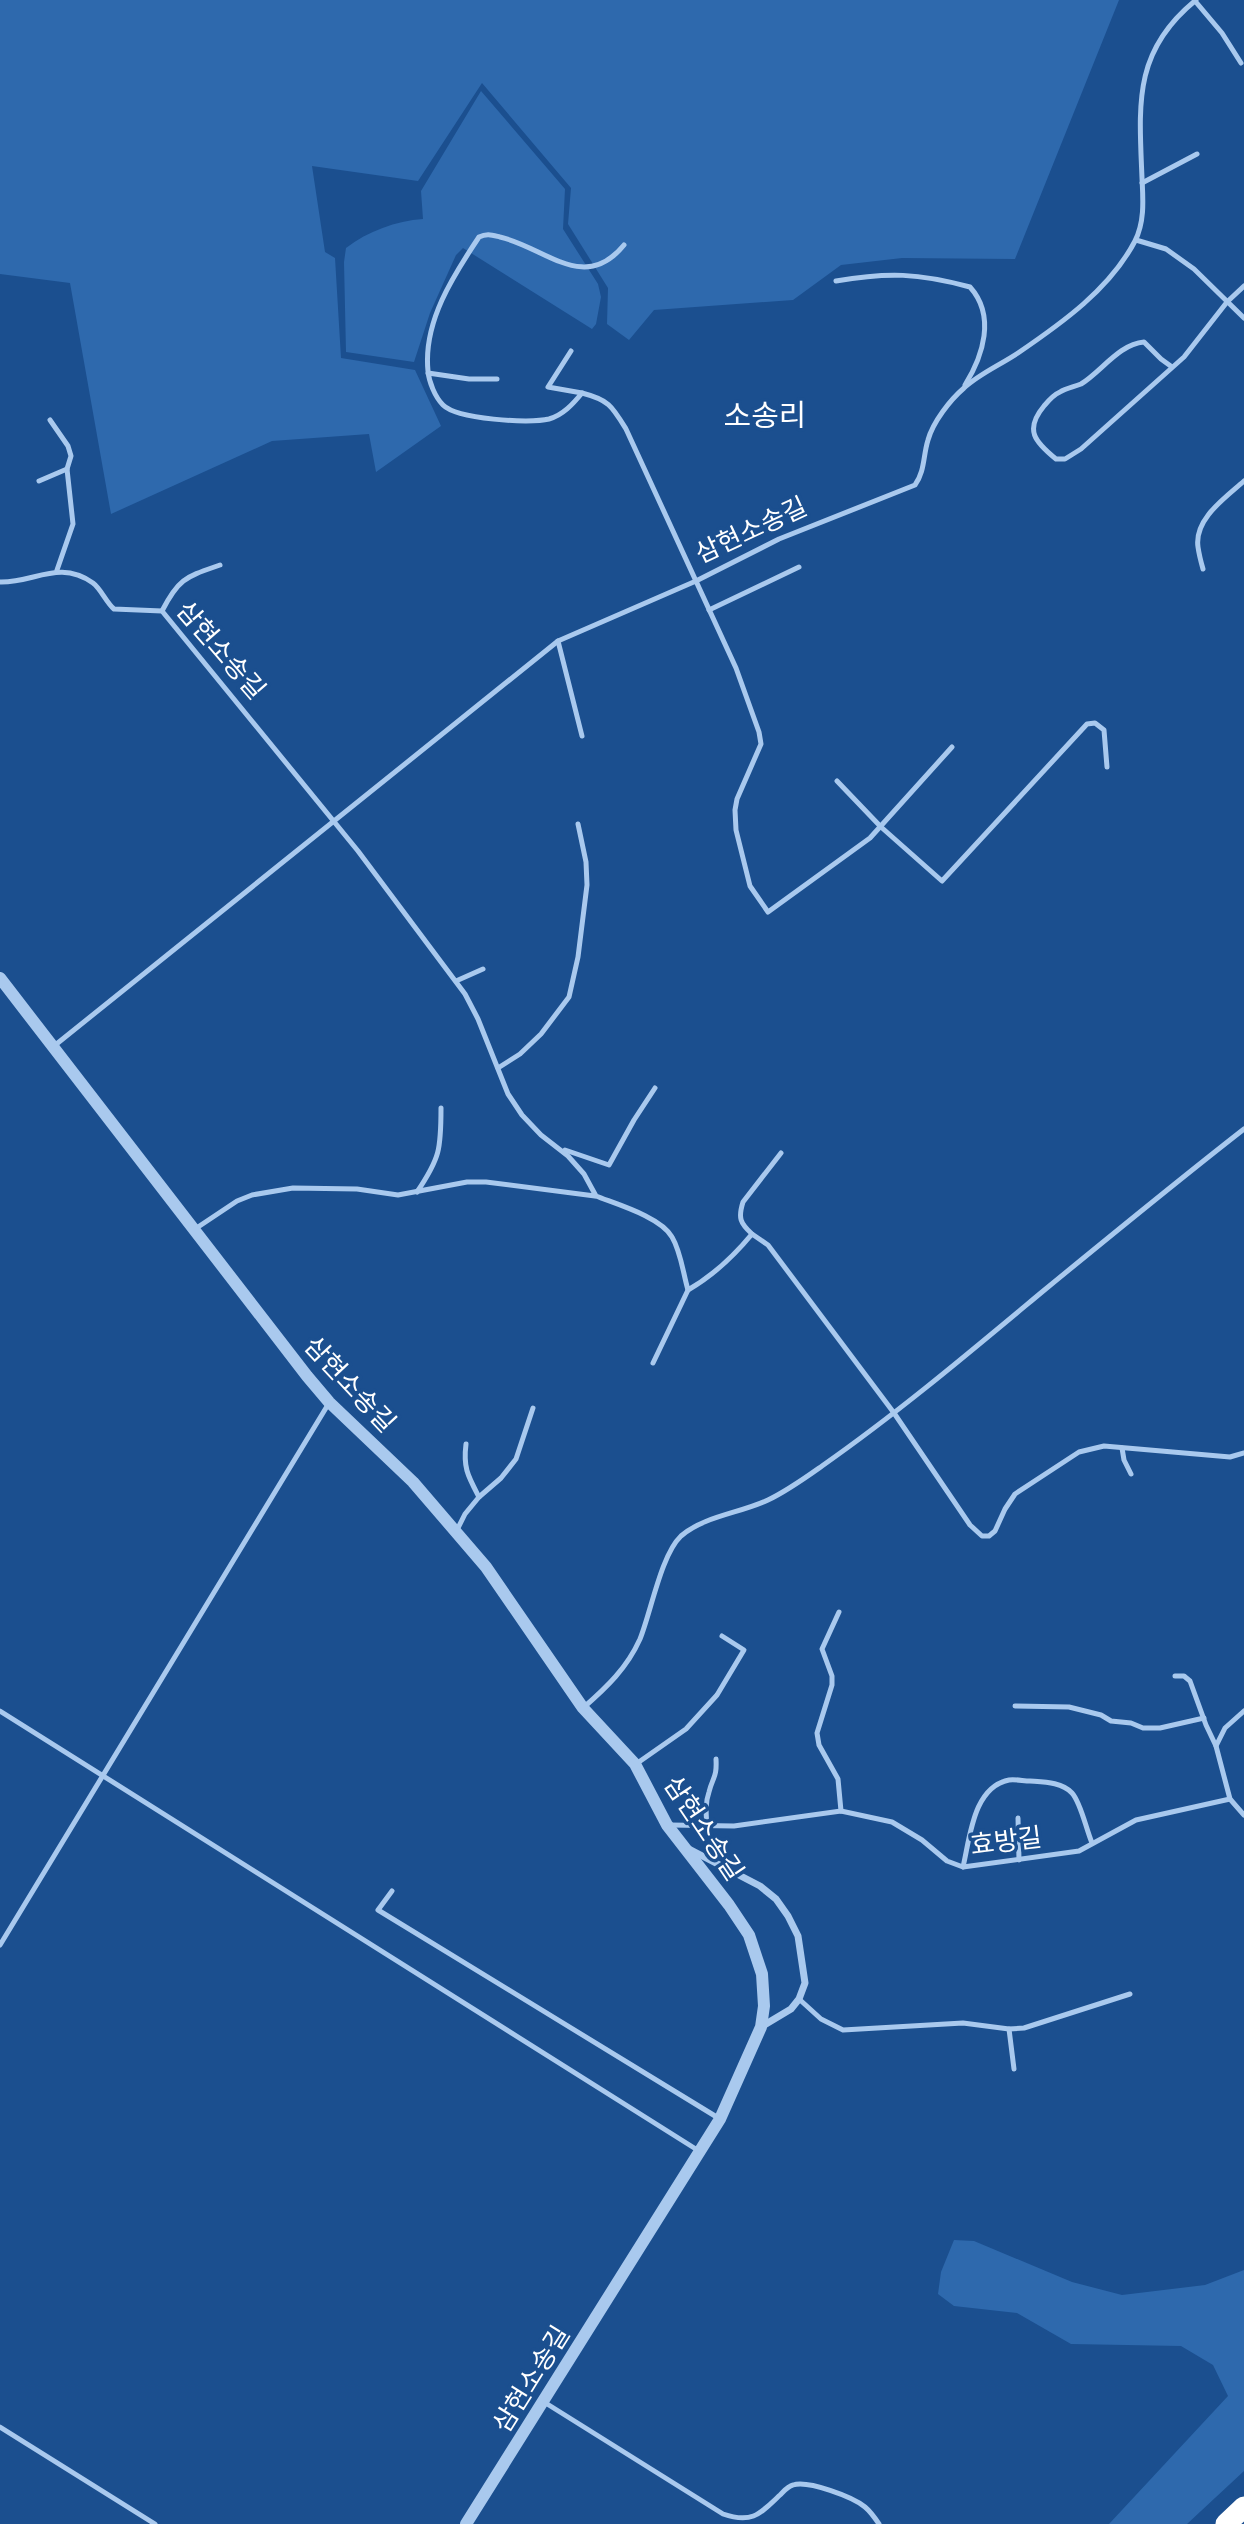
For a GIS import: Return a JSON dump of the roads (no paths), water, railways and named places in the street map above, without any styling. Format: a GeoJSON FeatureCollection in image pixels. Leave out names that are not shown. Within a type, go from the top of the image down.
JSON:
{"type":"FeatureCollection","features":[{"type":"Feature","properties":{"kind":"highway"},"geometry":{"type":"LineString","coordinates":[[1226,2524],[1244,2507]]}},
{"type":"Feature","properties":{"kind":"street","name":"삼현소송길"},"geometry":{"type":"LineString","coordinates":[[0,978],[329,1402],[414,1482],[486,1567],[583,1707],[635,1764],[667,1825],[749,1935],[762,1974],[764,2006],[761,2027],[720,2119],[466,2524]]}},
{"type":"Feature","properties":{"kind":"street"},"geometry":{"type":"LineString","coordinates":[[683,1846],[730,1868],[760,1886],[776,1899],[798,1936],[805,1983],[799,1999],[781,2017],[761,2027]]}},
{"type":"Feature","properties":{"kind":"lane"},"geometry":{"type":"LineString","coordinates":[[1195,1],[1222,33],[1241,63]]}},
{"type":"Feature","properties":{"kind":"lane","name":"삼현소송길"},"geometry":{"type":"LineString","coordinates":[[54,1046],[558,641],[695,581],[779,538],[915,485],[922,475],[928,439],[935,425],[963,388],[1079,309],[1118,266],[1136,240],[1143,218],[1141,103],[1145,73],[1150,55],[1160,39],[1181,13],[1195,1]]}},
{"type":"Feature","properties":{"kind":"lane"},"geometry":{"type":"LineString","coordinates":[[1142,183],[1197,154]]}},
{"type":"Feature","properties":{"kind":"lane"},"geometry":{"type":"LineString","coordinates":[[582,393],[572,406],[548,419],[477,416],[455,412],[444,406],[428,373],[428,344],[437,312],[446,291],[479,237],[486,233],[535,249],[568,266],[586,269],[617,253],[624,245]]}},
{"type":"Feature","properties":{"kind":"lane"},"geometry":{"type":"LineString","coordinates":[[1136,240],[1167,249],[1194,269],[1244,318]]}},
{"type":"Feature","properties":{"kind":"lane"},"geometry":{"type":"LineString","coordinates":[[836,282],[874,274],[903,274],[970,287],[977,295],[984,315],[985,336],[973,373],[963,388]]}},
{"type":"Feature","properties":{"kind":"lane"},"geometry":{"type":"LineString","coordinates":[[1172,367],[1144,342],[1138,343],[1104,364],[1082,384],[1051,397],[1034,418],[1031,428],[1034,436],[1056,459],[1065,459],[1081,449],[1184,357],[1227,302],[1244,286]]}},
{"type":"Feature","properties":{"kind":"lane"},"geometry":{"type":"LineString","coordinates":[[571,351],[548,387],[602,398],[611,405],[631,440],[736,668],[759,732],[761,744],[737,799],[735,810],[736,830],[750,886],[768,912],[870,838],[952,747]]}},
{"type":"Feature","properties":{"kind":"lane"},"geometry":{"type":"LineString","coordinates":[[428,373],[468,379],[497,379]]}},
{"type":"Feature","properties":{"kind":"lane"},"geometry":{"type":"LineString","coordinates":[[0,582],[10,583],[57,570],[73,524],[67,469],[71,456],[68,446],[50,420]]}},
{"type":"Feature","properties":{"kind":"lane"},"geometry":{"type":"LineString","coordinates":[[39,481],[67,469]]}},
{"type":"Feature","properties":{"kind":"lane"},"geometry":{"type":"LineString","coordinates":[[1203,569],[1197,545],[1200,528],[1210,513],[1244,481]]}},
{"type":"Feature","properties":{"kind":"lane"},"geometry":{"type":"LineString","coordinates":[[162,611],[173,590],[184,579],[220,565]]}},
{"type":"Feature","properties":{"kind":"lane"},"geometry":{"type":"LineString","coordinates":[[709,610],[799,567]]}},
{"type":"Feature","properties":{"kind":"lane","name":"삼현소송길"},"geometry":{"type":"LineString","coordinates":[[57,570],[93,583],[114,609],[162,611],[334,821],[456,981],[478,1019],[508,1094],[522,1115],[584,1174],[596,1196]]}},
{"type":"Feature","properties":{"kind":"lane"},"geometry":{"type":"LineString","coordinates":[[558,641],[582,736]]}},
{"type":"Feature","properties":{"kind":"lane"},"geometry":{"type":"LineString","coordinates":[[837,781],[881,827],[942,881],[1087,724],[1095,723],[1104,730],[1108,767]]}},
{"type":"Feature","properties":{"kind":"lane"},"geometry":{"type":"LineString","coordinates":[[498,1068],[520,1054],[541,1034],[569,997],[578,957],[587,885],[586,862],[578,824]]}},
{"type":"Feature","properties":{"kind":"lane"},"geometry":{"type":"LineString","coordinates":[[456,981],[483,969]]}},
{"type":"Feature","properties":{"kind":"lane"},"geometry":{"type":"LineString","coordinates":[[558,1148],[609,1165],[655,1088]]}},
{"type":"Feature","properties":{"kind":"lane"},"geometry":{"type":"LineString","coordinates":[[417,1192],[438,1160],[441,1146],[441,1108]]}},
{"type":"Feature","properties":{"kind":"lane"},"geometry":{"type":"LineString","coordinates":[[583,1707],[610,1685],[626,1666],[640,1639],[670,1552],[679,1538],[711,1520],[770,1499],[821,1467],[894,1413],[1169,1187],[1244,1129]]}},
{"type":"Feature","properties":{"kind":"lane"},"geometry":{"type":"LineString","coordinates":[[782,1153],[743,1202],[739,1218],[742,1226],[768,1245],[781,1260],[894,1413],[970,1525],[982,1536],[989,1536],[995,1531],[1015,1494],[1079,1452],[1104,1446],[1230,1457],[1243,1454]]}},
{"type":"Feature","properties":{"kind":"lane"},"geometry":{"type":"LineString","coordinates":[[195,1229],[237,1201],[272,1190],[357,1189],[398,1195],[467,1182],[486,1182],[596,1196],[663,1227],[672,1237],[688,1290]]}},
{"type":"Feature","properties":{"kind":"lane"},"geometry":{"type":"LineString","coordinates":[[653,1363],[688,1290],[709,1277],[752,1234]]}},
{"type":"Feature","properties":{"kind":"lane"},"geometry":{"type":"LineString","coordinates":[[0,1945],[329,1402]]}},
{"type":"Feature","properties":{"kind":"lane"},"geometry":{"type":"LineString","coordinates":[[457,1531],[465,1514],[478,1497],[501,1479],[516,1459],[533,1408]]}},
{"type":"Feature","properties":{"kind":"lane"},"geometry":{"type":"LineString","coordinates":[[466,1444],[463,1462],[478,1497]]}},
{"type":"Feature","properties":{"kind":"lane"},"geometry":{"type":"LineString","coordinates":[[1122,1448],[1131,1474]]}},
{"type":"Feature","properties":{"kind":"lane"},"geometry":{"type":"LineString","coordinates":[[839,1612],[822,1649],[832,1676],[832,1685],[817,1733],[819,1745],[838,1779],[841,1811]]}},
{"type":"Feature","properties":{"kind":"lane"},"geometry":{"type":"LineString","coordinates":[[635,1764],[686,1729],[717,1695],[744,1650],[722,1636]]}},
{"type":"Feature","properties":{"kind":"lane"},"geometry":{"type":"LineString","coordinates":[[1175,1676],[1184,1676],[1190,1681],[1216,1746],[1230,1799],[1244,1815]]}},
{"type":"Feature","properties":{"kind":"lane"},"geometry":{"type":"LineString","coordinates":[[1015,1706],[1069,1707],[1143,1728],[1160,1728],[1204,1718]]}},
{"type":"Feature","properties":{"kind":"lane"},"geometry":{"type":"LineString","coordinates":[[0,1711],[699,2151]]}},
{"type":"Feature","properties":{"kind":"lane"},"geometry":{"type":"LineString","coordinates":[[1216,1746],[1225,1728],[1244,1711]]}},
{"type":"Feature","properties":{"kind":"lane"},"geometry":{"type":"LineString","coordinates":[[707,1826],[705,1808],[709,1790],[717,1776],[716,1759]]}},
{"type":"Feature","properties":{"kind":"lane"},"geometry":{"type":"LineString","coordinates":[[963,1867],[971,1832],[984,1795],[995,1785],[1009,1780],[1046,1782],[1065,1787],[1078,1802],[1092,1843]]}},
{"type":"Feature","properties":{"kind":"lane","name":"효방길"},"geometry":{"type":"LineString","coordinates":[[667,1825],[734,1826],[841,1811],[892,1822],[922,1840],[947,1861],[963,1867],[1079,1851],[1136,1820],[1230,1799]]}},
{"type":"Feature","properties":{"kind":"lane"},"geometry":{"type":"LineString","coordinates":[[1018,1818],[1019,1860]]}},
{"type":"Feature","properties":{"kind":"lane"},"geometry":{"type":"LineString","coordinates":[[391,1891],[378,1910],[720,2119]]}},
{"type":"Feature","properties":{"kind":"lane"},"geometry":{"type":"LineString","coordinates":[[799,1999],[821,2019],[843,2030],[963,2023],[1009,2029],[1024,2028],[1130,1994]]}},
{"type":"Feature","properties":{"kind":"lane"},"geometry":{"type":"LineString","coordinates":[[1009,2029],[1014,2069]]}},
{"type":"Feature","properties":{"kind":"lane"},"geometry":{"type":"LineString","coordinates":[[544,2402],[723,2514],[736,2518],[755,2516],[787,2488],[794,2484],[803,2484],[849,2497],[865,2506],[879,2524]]}},
{"type":"Feature","properties":{"kind":"lane"},"geometry":{"type":"LineString","coordinates":[[0,2427],[155,2524]]}},
{"type":"Feature","properties":{"kind":"district","name":"소송리"},"geometry":{"type":"Point","coordinates":[765,416]}}]}
